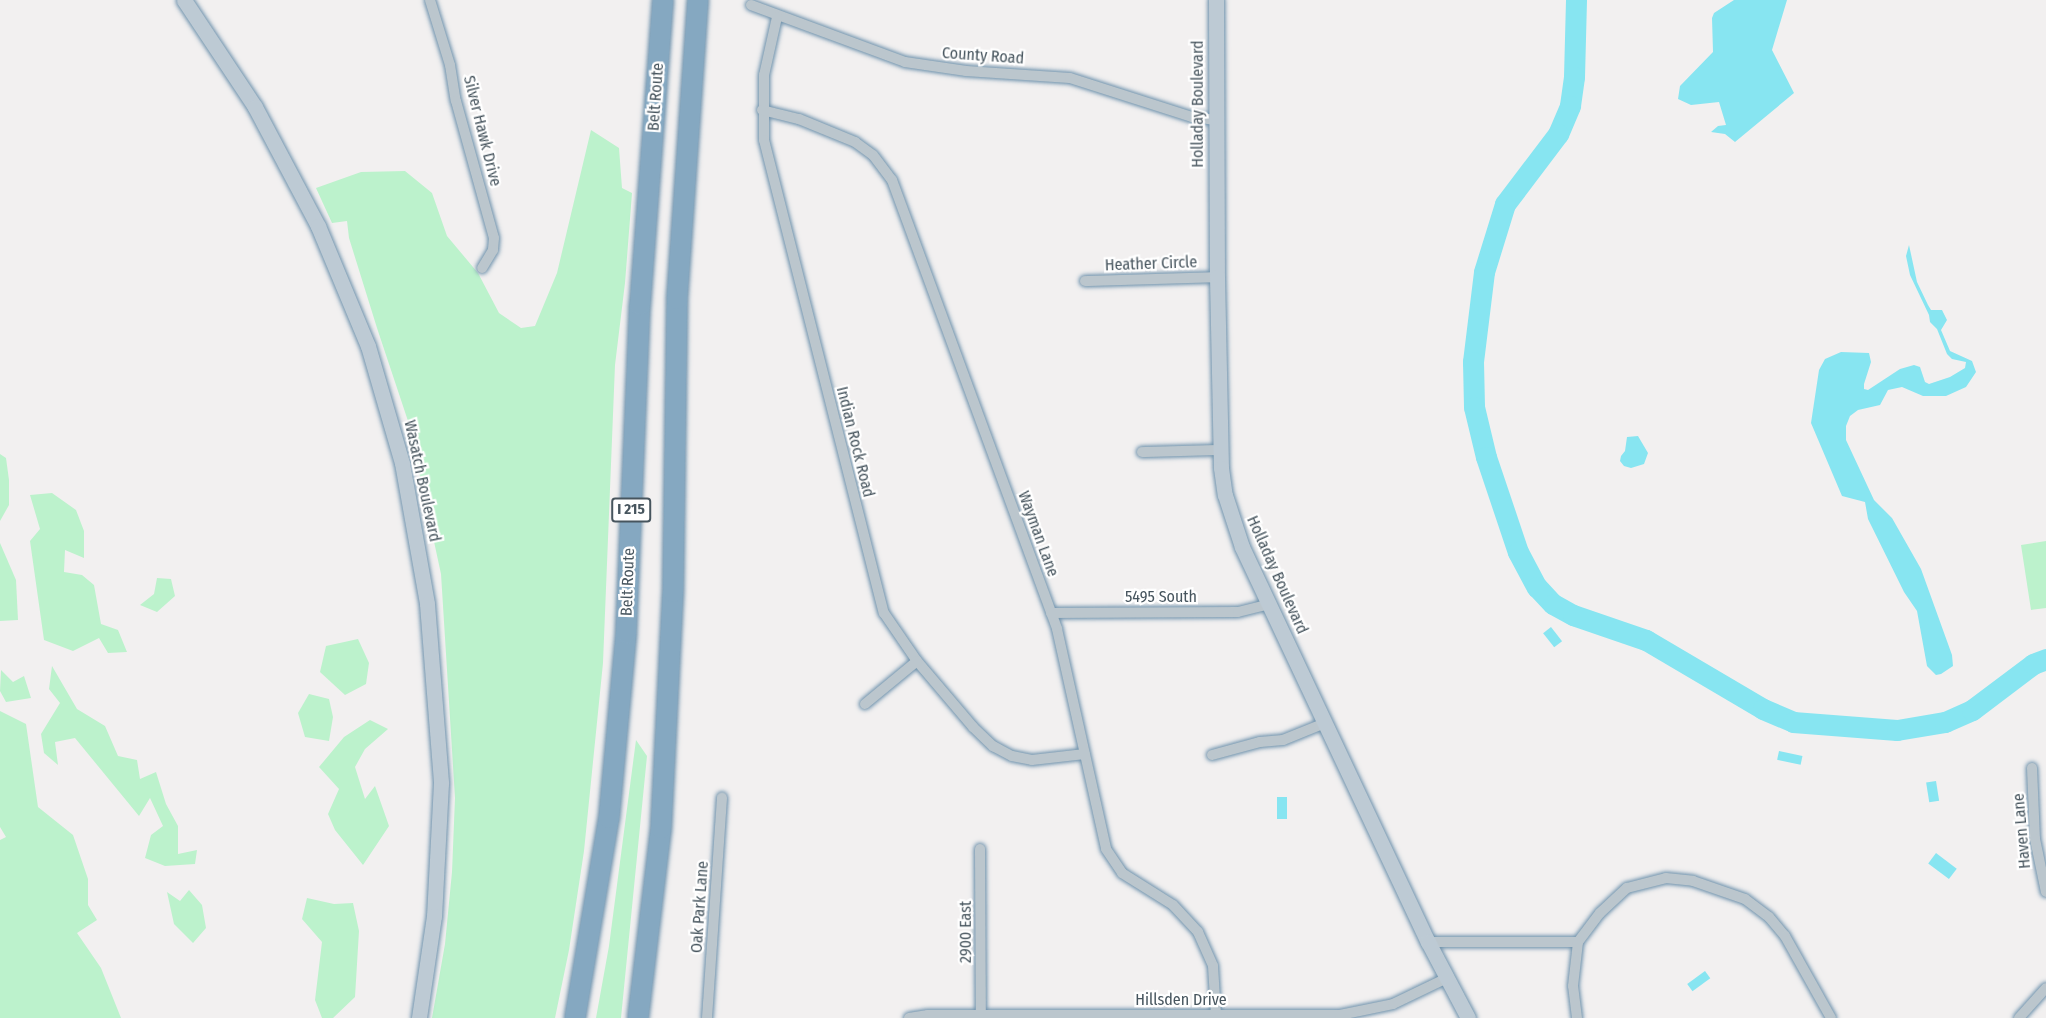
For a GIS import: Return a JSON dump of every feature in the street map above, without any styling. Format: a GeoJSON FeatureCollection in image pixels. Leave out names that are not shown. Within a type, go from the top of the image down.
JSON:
{"type":"FeatureCollection","features":[{"type":"Feature","properties":{"kind":"highway","name":"Belt Route"},"geometry":{"type":"LineString","coordinates":[[575,1018],[609,818],[626,633],[640,305],[663,0]]}},
{"type":"Feature","properties":{"kind":"highway","name":"I 215"},"geometry":{"type":"LineString","coordinates":[[638,1018],[661,828],[673,592],[677,299],[698,0]]}},
{"type":"Feature","properties":{"kind":"main road","name":"Wasatch Boulevard"},"geometry":{"type":"LineString","coordinates":[[184,0],[260,116],[318,226],[368,346],[402,463],[427,604],[441,783],[434,916],[419,1018]]}},
{"type":"Feature","properties":{"kind":"main road","name":"Holladay Boulevard"},"geometry":{"type":"LineString","coordinates":[[1216,0],[1217,277],[1221,450],[1223,482],[1231,515],[1269,604],[1428,942],[1468,1018]]}},
{"type":"Feature","properties":{"kind":"street","name":"Silver Hawk Drive"},"geometry":{"type":"LineString","coordinates":[[430,0],[450,65],[456,101],[494,238],[493,250],[482,268]]}},
{"type":"Feature","properties":{"kind":"street","name":"County Road"},"geometry":{"type":"LineString","coordinates":[[751,5],[777,17],[905,62],[966,71],[1070,78],[1192,117],[1216,120]]}},
{"type":"Feature","properties":{"kind":"street","name":"Indian Rock Road"},"geometry":{"type":"LineString","coordinates":[[777,17],[764,75],[762,110],[764,141],[877,595],[888,622],[917,661],[973,727],[1002,751],[1032,760],[1085,754]]}},
{"type":"Feature","properties":{"kind":"street","name":"Wayman Lane"},"geometry":{"type":"LineString","coordinates":[[762,110],[799,119],[855,142],[873,154],[892,180],[1051,613],[1103,841],[1110,857],[1129,879],[1162,897],[1182,912],[1198,932],[1212,966],[1216,1015]]}},
{"type":"Feature","properties":{"kind":"street","name":"Heather Circle"},"geometry":{"type":"LineString","coordinates":[[1085,282],[1217,277]]}},
{"type":"Feature","properties":{"kind":"street"},"geometry":{"type":"LineString","coordinates":[[1142,452],[1221,450]]}},
{"type":"Feature","properties":{"kind":"street","name":"5495 South"},"geometry":{"type":"LineString","coordinates":[[1051,613],[1238,612],[1269,604]]}},
{"type":"Feature","properties":{"kind":"street"},"geometry":{"type":"LineString","coordinates":[[865,704],[917,661]]}},
{"type":"Feature","properties":{"kind":"street"},"geometry":{"type":"LineString","coordinates":[[1212,755],[1260,742],[1290,739],[1325,723]]}},
{"type":"Feature","properties":{"kind":"street","name":"Haven Lane"},"geometry":{"type":"LineString","coordinates":[[2032,768],[2035,839],[2046,892]]}},
{"type":"Feature","properties":{"kind":"street","name":"Oak Park Lane"},"geometry":{"type":"LineString","coordinates":[[707,1018],[722,798]]}},
{"type":"Feature","properties":{"kind":"street","name":"2900 East"},"geometry":{"type":"LineString","coordinates":[[980,849],[988,1016]]}},
{"type":"Feature","properties":{"kind":"street"},"geometry":{"type":"LineString","coordinates":[[1577,1018],[1573,986],[1578,942],[1600,913],[1627,888],[1666,878],[1702,883],[1745,900],[1769,917],[1785,936],[1832,1018]]}},
{"type":"Feature","properties":{"kind":"street"},"geometry":{"type":"LineString","coordinates":[[1428,942],[1578,942]]}},
{"type":"Feature","properties":{"kind":"street","name":"Hillsden Drive"},"geometry":{"type":"LineString","coordinates":[[909,1018],[928,1015],[1322,1017],[1380,1008],[1447,978]]}},
{"type":"Feature","properties":{"kind":"street"},"geometry":{"type":"LineString","coordinates":[[2019,1018],[2046,988]]}},
{"type":"Feature","properties":{"kind":"green space"},"geometry":{"type":"Polygon","coordinates":[[[591,130],[619,148],[622,188],[632,193],[625,283],[615,365],[603,663],[584,851],[569,950],[555,1018],[432,1018],[445,944],[452,872],[455,798],[441,574],[408,421],[349,238],[347,221],[332,223],[316,188],[361,172],[405,171],[432,193],[447,236],[478,273],[499,313],[521,328],[535,326],[557,273],[591,130]]]}},
{"type":"Feature","properties":{"kind":"green space"},"geometry":{"type":"Polygon","coordinates":[[[0,454],[6,458],[9,505],[0,521],[0,454]]]}},
{"type":"Feature","properties":{"kind":"green space"},"geometry":{"type":"Polygon","coordinates":[[[52,493],[76,510],[84,531],[84,558],[65,550],[64,572],[82,575],[94,585],[101,624],[118,630],[127,652],[108,653],[99,638],[73,651],[44,640],[30,541],[40,529],[30,495],[52,493]]]}},
{"type":"Feature","properties":{"kind":"green space"},"geometry":{"type":"Polygon","coordinates":[[[2046,541],[2046,608],[2031,610],[2021,545],[2046,541]]]}},
{"type":"Feature","properties":{"kind":"green space"},"geometry":{"type":"Polygon","coordinates":[[[0,543],[16,580],[18,620],[0,621],[0,543]]]}},
{"type":"Feature","properties":{"kind":"green space"},"geometry":{"type":"Polygon","coordinates":[[[157,578],[171,579],[175,596],[157,612],[140,605],[154,594],[157,578]]]}},
{"type":"Feature","properties":{"kind":"green space"},"geometry":{"type":"Polygon","coordinates":[[[358,639],[369,663],[366,684],[345,695],[320,672],[326,646],[358,639]]]}},
{"type":"Feature","properties":{"kind":"green space"},"geometry":{"type":"Polygon","coordinates":[[[52,666],[77,709],[105,726],[118,756],[137,760],[140,779],[156,772],[166,804],[178,826],[178,854],[197,850],[195,864],[165,866],[145,858],[151,835],[163,826],[150,798],[139,816],[75,738],[55,742],[58,765],[44,753],[41,734],[60,703],[49,689],[52,666]]]}},
{"type":"Feature","properties":{"kind":"green space"},"geometry":{"type":"Polygon","coordinates":[[[1,670],[13,682],[24,676],[31,698],[6,702],[0,691],[1,670]]]}},
{"type":"Feature","properties":{"kind":"green space"},"geometry":{"type":"Polygon","coordinates":[[[309,694],[329,699],[333,717],[329,741],[305,737],[298,713],[309,694]]]}},
{"type":"Feature","properties":{"kind":"green space"},"geometry":{"type":"Polygon","coordinates":[[[0,711],[26,724],[38,807],[73,835],[88,879],[88,905],[97,920],[77,933],[101,968],[121,1018],[0,1018],[0,840],[6,837],[0,827],[0,711]]]}},
{"type":"Feature","properties":{"kind":"green space"},"geometry":{"type":"Polygon","coordinates":[[[370,720],[388,729],[365,749],[355,767],[365,799],[375,786],[389,826],[363,865],[335,830],[328,814],[339,789],[319,767],[344,737],[370,720]]]}},
{"type":"Feature","properties":{"kind":"green space"},"geometry":{"type":"Polygon","coordinates":[[[636,740],[647,756],[621,1018],[596,1018],[609,946],[636,740]]]}},
{"type":"Feature","properties":{"kind":"green space"},"geometry":{"type":"Polygon","coordinates":[[[189,890],[202,905],[206,928],[193,943],[174,924],[167,892],[180,901],[189,890]]]}},
{"type":"Feature","properties":{"kind":"green space"},"geometry":{"type":"Polygon","coordinates":[[[307,898],[334,904],[353,903],[359,931],[355,997],[333,1018],[322,1018],[315,1000],[322,942],[302,919],[307,898]]]}},
{"type":"Feature","properties":{"kind":"water"},"geometry":{"type":"Polygon","coordinates":[[[1734,0],[1787,0],[1772,50],[1794,93],[1735,142],[1725,134],[1711,132],[1718,126],[1726,125],[1719,102],[1691,105],[1678,99],[1680,86],[1713,52],[1712,18],[1714,13],[1734,0]]]}},
{"type":"Feature","properties":{"kind":"water"},"geometry":{"type":"Polygon","coordinates":[[[1909,245],[1917,282],[1928,305],[1931,310],[1942,310],[1947,320],[1941,330],[1950,351],[1972,361],[1976,372],[1966,387],[1946,396],[1923,396],[1902,387],[1888,390],[1880,405],[1858,410],[1850,416],[1846,426],[1846,440],[1874,500],[1892,518],[1921,569],[1952,655],[1953,666],[1936,675],[1927,666],[1917,611],[1904,592],[1868,519],[1865,502],[1842,496],[1811,423],[1819,370],[1825,359],[1841,352],[1869,353],[1871,362],[1864,384],[1864,389],[1868,390],[1900,369],[1914,365],[1920,367],[1925,382],[1929,384],[1950,377],[1965,368],[1966,362],[1952,359],[1947,354],[1937,329],[1930,322],[1929,315],[1910,275],[1906,256],[1909,245]]]}},
{"type":"Feature","properties":{"kind":"water"},"geometry":{"type":"Polygon","coordinates":[[[1638,436],[1648,453],[1644,464],[1631,468],[1624,466],[1620,461],[1625,451],[1627,437],[1638,436]]]}},
{"type":"Feature","properties":{"kind":"water"},"geometry":{"type":"Polygon","coordinates":[[[1551,627],[1562,641],[1554,647],[1543,633],[1551,627]]]}},
{"type":"Feature","properties":{"kind":"water"},"geometry":{"type":"Polygon","coordinates":[[[1779,751],[1802,756],[1801,765],[1777,760],[1779,751]]]}},
{"type":"Feature","properties":{"kind":"water"},"geometry":{"type":"Polygon","coordinates":[[[1936,781],[1939,801],[1929,802],[1926,783],[1936,781]]]}},
{"type":"Feature","properties":{"kind":"water"},"geometry":{"type":"Polygon","coordinates":[[[1277,797],[1287,797],[1287,819],[1277,819],[1277,797]]]}},
{"type":"Feature","properties":{"kind":"water"},"geometry":{"type":"Polygon","coordinates":[[[1936,853],[1957,869],[1949,879],[1928,863],[1936,853]]]}},
{"type":"Feature","properties":{"kind":"water"},"geometry":{"type":"Polygon","coordinates":[[[1705,971],[1710,978],[1692,991],[1687,984],[1705,971]]]}},
{"type":"Feature","properties":{"kind":"waterway"},"geometry":{"type":"LineString","coordinates":[[1576,0],[1574,77],[1570,106],[1558,134],[1505,204],[1484,272],[1473,362],[1474,407],[1486,457],[1518,552],[1537,587],[1553,604],[1573,615],[1646,640],[1763,709],[1793,722],[1897,730],[1945,722],[1972,710],[2033,664],[2046,659]]}}]}
